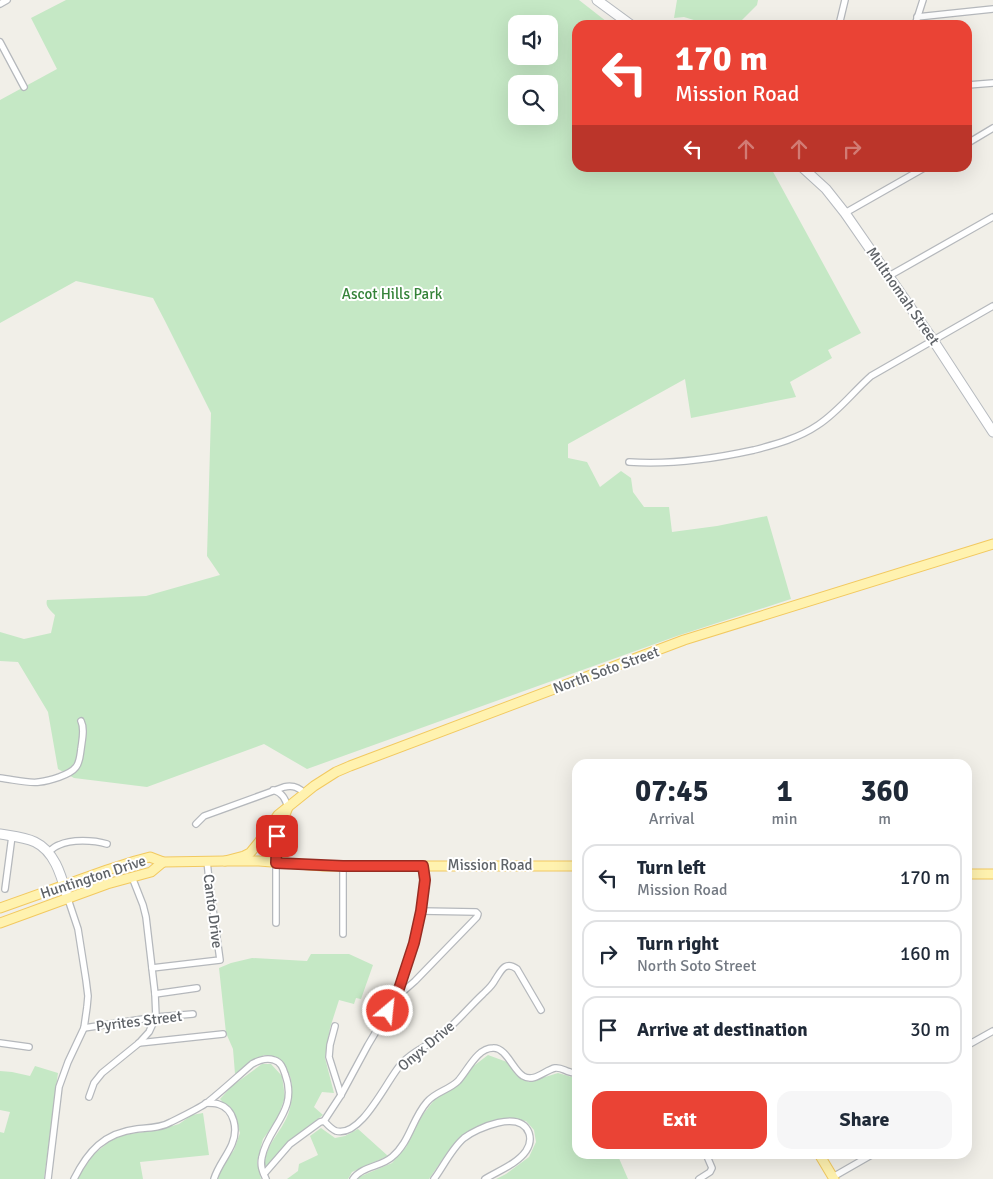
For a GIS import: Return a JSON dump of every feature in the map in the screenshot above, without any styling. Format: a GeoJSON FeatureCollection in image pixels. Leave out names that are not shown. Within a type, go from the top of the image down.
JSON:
{"type":"FeatureCollection","features":[{"type":"Feature","properties":{"kind":"main road","name":"North Soto Street"},"geometry":{"type":"LineString","coordinates":[[225,861],[250,853],[278,815],[314,786],[336,772],[684,640],[993,544]]}},
{"type":"Feature","properties":{"kind":"main road"},"geometry":{"type":"LineString","coordinates":[[276,863],[277,836],[288,807]]}},
{"type":"Feature","properties":{"kind":"main road","name":"Huntington Drive"},"geometry":{"type":"LineString","coordinates":[[0,908],[142,859],[150,857],[163,862]]}},
{"type":"Feature","properties":{"kind":"main road","name":"Mission Road"},"geometry":{"type":"LineString","coordinates":[[163,862],[259,861],[343,866],[572,866]]}},
{"type":"Feature","properties":{"kind":"main road","name":"Huntington Drive"},"geometry":{"type":"LineString","coordinates":[[0,923],[107,884],[150,872],[163,862]]}},
{"type":"Feature","properties":{"kind":"main road"},"geometry":{"type":"LineString","coordinates":[[972,874],[993,874]]}},
{"type":"Feature","properties":{"kind":"main road"},"geometry":{"type":"LineString","coordinates":[[822,1159],[834,1178]]}},
{"type":"Feature","properties":{"kind":"street"},"geometry":{"type":"LineString","coordinates":[[0,4],[7,0]]}},
{"type":"Feature","properties":{"kind":"street"},"geometry":{"type":"LineString","coordinates":[[597,0],[624,20]]}},
{"type":"Feature","properties":{"kind":"street"},"geometry":{"type":"LineString","coordinates":[[840,20],[845,0]]}},
{"type":"Feature","properties":{"kind":"street"},"geometry":{"type":"LineString","coordinates":[[916,20],[923,0]]}},
{"type":"Feature","properties":{"kind":"street"},"geometry":{"type":"LineString","coordinates":[[917,17],[993,8]]}},
{"type":"Feature","properties":{"kind":"street"},"geometry":{"type":"LineString","coordinates":[[0,42],[24,86]]}},
{"type":"Feature","properties":{"kind":"street"},"geometry":{"type":"LineString","coordinates":[[972,85],[993,83]]}},
{"type":"Feature","properties":{"kind":"street"},"geometry":{"type":"LineString","coordinates":[[972,141],[993,128]]}},
{"type":"Feature","properties":{"kind":"street","name":"Multnomah Street"},"geometry":{"type":"LineString","coordinates":[[808,172],[826,189],[845,212],[933,340],[993,432]]}},
{"type":"Feature","properties":{"kind":"street"},"geometry":{"type":"LineString","coordinates":[[845,212],[917,172]]}},
{"type":"Feature","properties":{"kind":"street"},"geometry":{"type":"LineString","coordinates":[[889,276],[993,217]]}},
{"type":"Feature","properties":{"kind":"street"},"geometry":{"type":"LineString","coordinates":[[629,462],[680,462],[722,457],[774,445],[797,437],[818,425],[834,412],[871,376],[993,306]]}},
{"type":"Feature","properties":{"kind":"street"},"geometry":{"type":"LineString","coordinates":[[0,778],[38,783],[61,776],[75,768],[80,757],[83,729],[81,721]]}},
{"type":"Feature","properties":{"kind":"street"},"geometry":{"type":"LineString","coordinates":[[196,824],[204,816],[288,786],[299,788],[305,794]]}},
{"type":"Feature","properties":{"kind":"street"},"geometry":{"type":"LineString","coordinates":[[274,790],[282,794],[288,807]]}},
{"type":"Feature","properties":{"kind":"street"},"geometry":{"type":"LineString","coordinates":[[0,834],[34,841],[49,852],[53,858],[78,929],[86,980],[88,996],[84,1028],[59,1087],[48,1179]]}},
{"type":"Feature","properties":{"kind":"street"},"geometry":{"type":"LineString","coordinates":[[5,889],[12,836]]}},
{"type":"Feature","properties":{"kind":"street"},"geometry":{"type":"LineString","coordinates":[[49,852],[64,843],[97,841],[107,844]]}},
{"type":"Feature","properties":{"kind":"street","name":"Canto Drive"},"geometry":{"type":"LineString","coordinates":[[152,968],[220,960],[207,861]]}},
{"type":"Feature","properties":{"kind":"street"},"geometry":{"type":"LineString","coordinates":[[276,863],[276,923]]}},
{"type":"Feature","properties":{"kind":"street"},"geometry":{"type":"LineString","coordinates":[[343,866],[343,934]]}},
{"type":"Feature","properties":{"kind":"street"},"geometry":{"type":"LineString","coordinates":[[265,1177],[290,1144],[324,1121],[341,1095],[396,998],[414,943],[421,911],[425,880],[423,866]]}},
{"type":"Feature","properties":{"kind":"street"},"geometry":{"type":"LineString","coordinates":[[89,1097],[94,1083],[102,1073],[139,1043],[149,1032],[156,1017],[146,917],[132,877]]}},
{"type":"Feature","properties":{"kind":"street"},"geometry":{"type":"LineString","coordinates":[[396,998],[422,974],[478,914],[476,912],[421,911]]}},
{"type":"Feature","properties":{"kind":"street","name":"Onyx Drive"},"geometry":{"type":"LineString","coordinates":[[324,1121],[336,1131],[344,1130],[362,1121],[401,1064],[417,1050],[437,1039],[490,987],[504,968],[513,966],[518,969],[541,1010]]}},
{"type":"Feature","properties":{"kind":"street"},"geometry":{"type":"LineString","coordinates":[[155,994],[198,988]]}},
{"type":"Feature","properties":{"kind":"street","name":"Pyrites Street"},"geometry":{"type":"LineString","coordinates":[[84,1028],[156,1017],[193,1014]]}},
{"type":"Feature","properties":{"kind":"street"},"geometry":{"type":"LineString","coordinates":[[335,1026],[329,1057],[341,1095]]}},
{"type":"Feature","properties":{"kind":"street"},"geometry":{"type":"LineString","coordinates":[[972,1043],[993,1031]]}},
{"type":"Feature","properties":{"kind":"street"},"geometry":{"type":"LineString","coordinates":[[139,1043],[223,1034]]}},
{"type":"Feature","properties":{"kind":"street"},"geometry":{"type":"LineString","coordinates":[[0,1043],[29,1047]]}},
{"type":"Feature","properties":{"kind":"street"},"geometry":{"type":"LineString","coordinates":[[353,1179],[356,1174],[384,1163],[396,1154],[428,1101],[458,1081],[473,1061],[492,1047],[503,1052],[517,1071],[528,1078],[536,1077],[556,1068],[572,1073]]}},
{"type":"Feature","properties":{"kind":"street"},"geometry":{"type":"LineString","coordinates":[[74,1179],[92,1150],[112,1135],[123,1130],[168,1124],[206,1103],[259,1060],[272,1059],[281,1065],[289,1088],[283,1116],[270,1136],[262,1155],[261,1164],[265,1177]]}},
{"type":"Feature","properties":{"kind":"street"},"geometry":{"type":"LineString","coordinates":[[206,1103],[219,1105],[226,1109],[231,1114],[235,1129],[231,1146],[214,1179]]}},
{"type":"Feature","properties":{"kind":"street"},"geometry":{"type":"LineString","coordinates":[[434,1179],[463,1139],[480,1128],[509,1121],[517,1122],[524,1126],[530,1135],[530,1143],[527,1150],[520,1158],[485,1179]]}},
{"type":"Feature","properties":{"kind":"street"},"geometry":{"type":"LineString","coordinates":[[699,1179],[710,1172],[712,1168],[708,1159]]}},
{"type":"Feature","properties":{"kind":"street"},"geometry":{"type":"LineString","coordinates":[[834,1178],[865,1159]]}},
{"type":"Feature","properties":{"kind":"green space","name":"Ascot Hills Park"},"geometry":{"type":"Polygon","coordinates":[[[66,0],[579,0],[605,20],[572,20],[572,172],[773,172],[861,333],[828,350],[832,358],[790,382],[796,397],[691,418],[685,379],[568,444],[568,458],[587,462],[600,487],[621,471],[631,478],[633,492],[644,507],[669,507],[672,532],[717,526],[767,516],[791,599],[677,636],[307,769],[264,744],[147,787],[74,778],[58,769],[48,712],[18,662],[0,661],[0,632],[24,639],[51,633],[55,615],[47,606],[47,600],[146,596],[220,575],[207,556],[211,413],[153,298],[76,281],[0,323],[0,100],[57,69],[31,18],[66,0]]]}},
{"type":"Feature","properties":{"kind":"green space"},"geometry":{"type":"Polygon","coordinates":[[[677,0],[758,0],[757,5],[742,20],[674,18],[677,0]]]}},
{"type":"Feature","properties":{"kind":"green space"},"geometry":{"type":"Polygon","coordinates":[[[311,954],[349,954],[373,965],[361,999],[356,998],[354,1004],[339,1000],[330,1028],[325,1058],[334,1093],[322,1092],[314,1107],[323,1115],[288,1142],[268,1166],[264,1166],[270,1147],[289,1111],[292,1098],[290,1076],[280,1059],[264,1055],[235,1074],[233,1049],[226,1033],[219,968],[252,958],[307,961],[311,954]]]}},
{"type":"Feature","properties":{"kind":"green space"},"geometry":{"type":"Polygon","coordinates":[[[488,1055],[507,1062],[516,1075],[529,1082],[558,1073],[572,1077],[572,1159],[619,1159],[628,1179],[496,1179],[529,1157],[536,1142],[534,1130],[526,1121],[507,1118],[485,1123],[465,1133],[449,1150],[429,1179],[358,1179],[392,1163],[406,1147],[421,1117],[435,1099],[461,1082],[471,1068],[488,1055]]]}},
{"type":"Feature","properties":{"kind":"green space"},"geometry":{"type":"Polygon","coordinates":[[[262,1064],[271,1064],[282,1076],[285,1097],[277,1120],[263,1139],[257,1162],[261,1179],[218,1179],[222,1166],[234,1150],[240,1133],[235,1116],[220,1099],[232,1086],[262,1064]]]}},
{"type":"Feature","properties":{"kind":"green space"},"geometry":{"type":"Polygon","coordinates":[[[35,1066],[58,1073],[44,1179],[0,1179],[0,1132],[4,1133],[10,1112],[0,1110],[0,1071],[30,1076],[35,1066]]]}},
{"type":"Feature","properties":{"kind":"green space"},"geometry":{"type":"Polygon","coordinates":[[[203,1113],[209,1155],[140,1162],[143,1179],[77,1179],[93,1155],[110,1141],[123,1135],[158,1130],[179,1124],[192,1115],[203,1113]]]}},
{"type":"Feature","properties":{"kind":"green space"},"geometry":{"type":"Polygon","coordinates":[[[321,1128],[335,1138],[345,1136],[358,1129],[388,1156],[352,1172],[348,1179],[287,1179],[298,1171],[299,1164],[318,1155],[310,1136],[321,1128]]]}},
{"type":"Feature","properties":{"kind":"route"},"geometry":{"type":"LineString","coordinates":[[277,836],[276,863],[323,866],[423,866],[425,880],[414,943],[396,998],[388,1011]]}}]}
